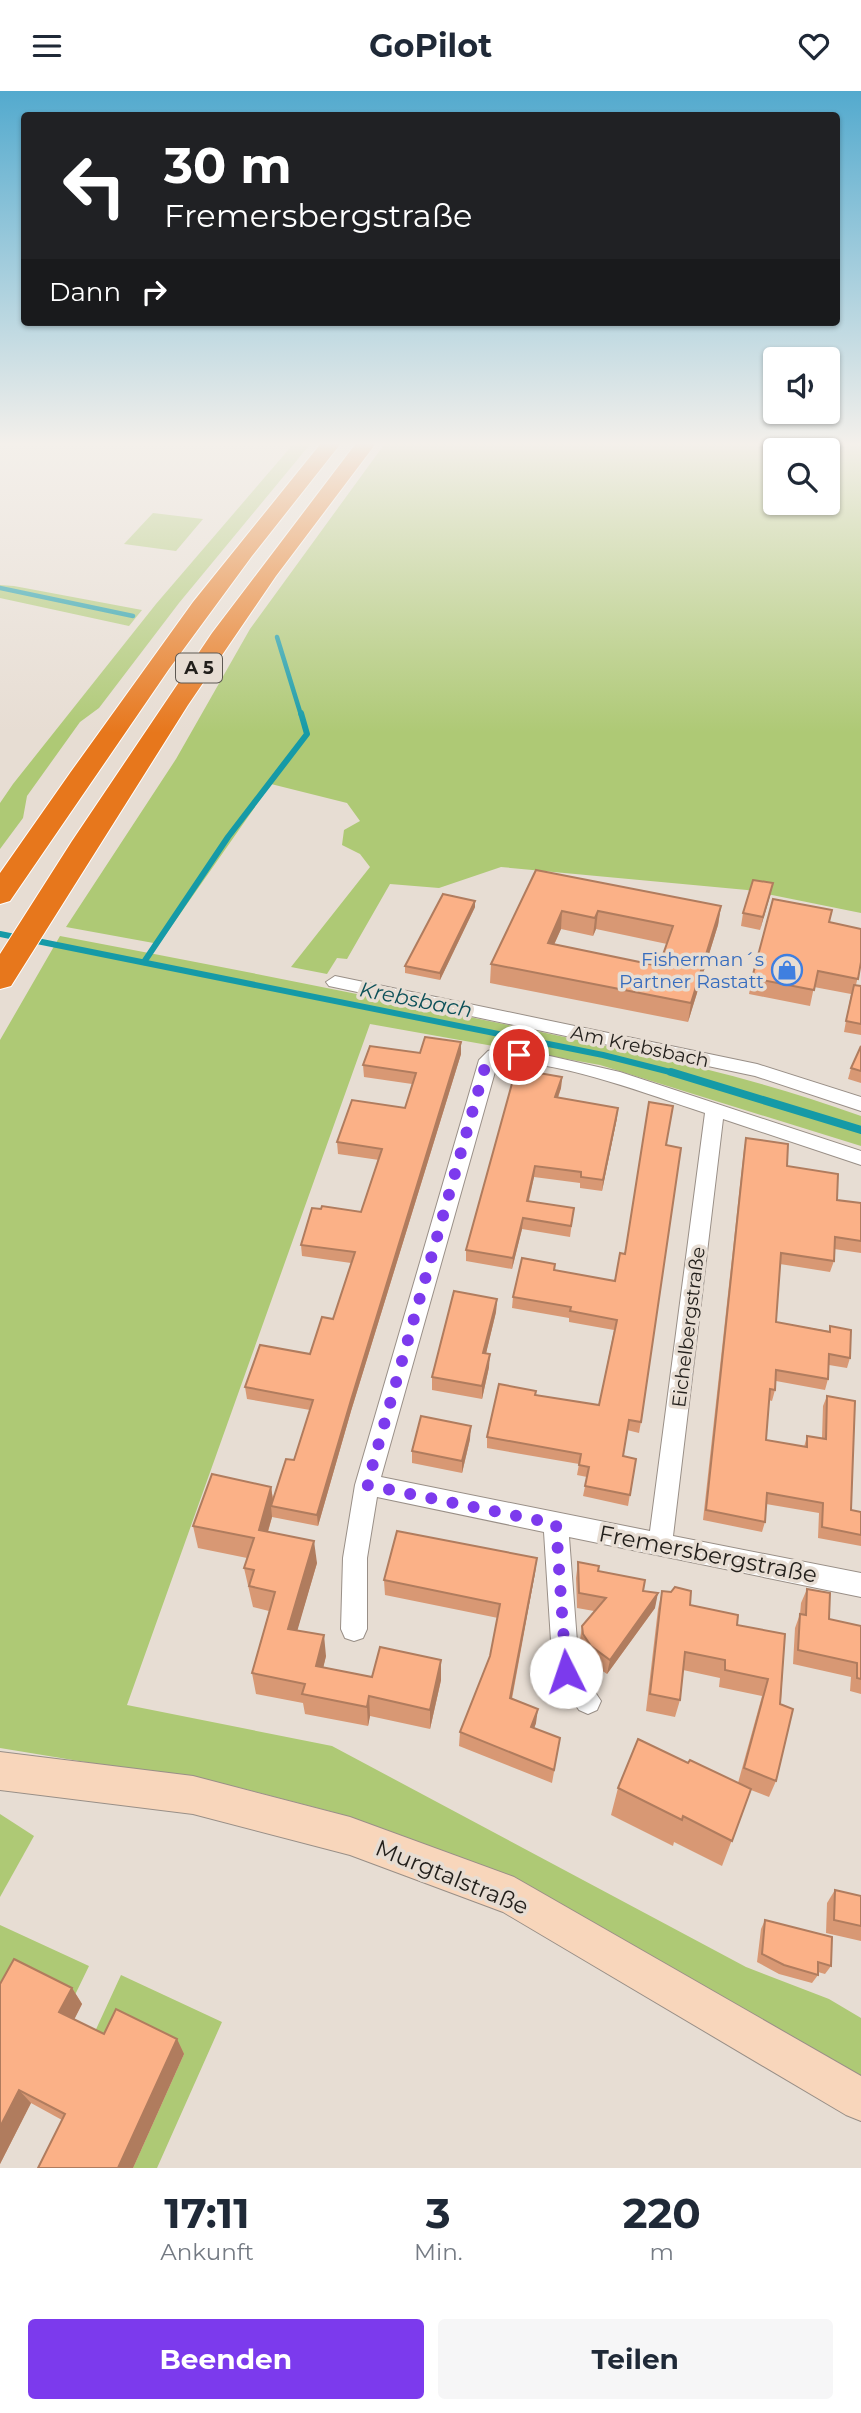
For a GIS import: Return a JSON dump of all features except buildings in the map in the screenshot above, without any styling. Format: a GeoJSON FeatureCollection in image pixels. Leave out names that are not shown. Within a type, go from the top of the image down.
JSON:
{"type":"FeatureCollection","features":[{"type":"Feature","properties":{"kind":"highway","name":"A 5"},"geometry":{"type":"LineString","coordinates":[[0,895],[89,763],[212,590],[253,539]]}},
{"type":"Feature","properties":{"kind":"highway","name":"A 5"},"geometry":{"type":"LineString","coordinates":[[8,966],[155,734],[249,594],[292,539]]}},
{"type":"Feature","properties":{"kind":"main road","name":"Murgtalstraße"},"geometry":{"type":"LineString","coordinates":[[0,1771],[192,1795],[350,1836],[513,1898],[861,2100]]}},
{"type":"Feature","properties":{"kind":"street","name":"Am Krebsbach"},"geometry":{"type":"LineString","coordinates":[[335,982],[757,1070],[861,1104]]}},
{"type":"Feature","properties":{"kind":"street"},"geometry":{"type":"LineString","coordinates":[[354,1629],[355,1558],[367,1485],[488,1060],[494,1055],[505,1054],[620,1078],[861,1158]]}},
{"type":"Feature","properties":{"kind":"street","name":"Eichelbergstraße"},"geometry":{"type":"LineString","coordinates":[[660,1545],[715,1109]]}},
{"type":"Feature","properties":{"kind":"street","name":"Fremersbergstraße"},"geometry":{"type":"LineString","coordinates":[[367,1485],[861,1585]]}},
{"type":"Feature","properties":{"kind":"street"},"geometry":{"type":"LineString","coordinates":[[556,1524],[566,1672],[588,1701]]}},
{"type":"Feature","properties":{"kind":"green space"},"geometry":{"type":"Polygon","coordinates":[[[129,539],[186,539],[176,551],[124,544],[129,539]]]}},
{"type":"Feature","properties":{"kind":"green space"},"geometry":{"type":"Polygon","coordinates":[[[212,539],[232,539],[99,708],[80,722],[27,796],[23,818],[0,849],[0,803],[156,604],[212,539]]]}},
{"type":"Feature","properties":{"kind":"green space"},"geometry":{"type":"Polygon","coordinates":[[[316,539],[861,539],[861,913],[747,890],[501,867],[439,888],[390,884],[347,959],[337,958],[327,974],[291,967],[370,867],[360,854],[342,845],[344,830],[360,821],[347,803],[271,784],[159,944],[66,927],[176,759],[250,629],[316,539]]]}},
{"type":"Feature","properties":{"kind":"green space"},"geometry":{"type":"Polygon","coordinates":[[[0,585],[142,610],[129,626],[0,598],[0,585]]]}},
{"type":"Feature","properties":{"kind":"green space"},"geometry":{"type":"Polygon","coordinates":[[[60,936],[403,1003],[648,1055],[776,1088],[861,1116],[861,1146],[600,1065],[370,1024],[127,1705],[332,1746],[746,1967],[829,1999],[861,2018],[861,2083],[439,1853],[333,1812],[237,1787],[0,1748],[0,1040],[60,936]]]}},
{"type":"Feature","properties":{"kind":"green space"},"geometry":{"type":"Polygon","coordinates":[[[0,1814],[34,1836],[0,1897],[0,1814]]]}},
{"type":"Feature","properties":{"kind":"green space"},"geometry":{"type":"Polygon","coordinates":[[[0,1925],[89,1966],[73,1999],[25,1976],[0,2021],[0,1925]]]}},
{"type":"Feature","properties":{"kind":"green space"},"geometry":{"type":"Polygon","coordinates":[[[121,1975],[222,2022],[157,2168],[133,2168],[184,2054],[113,2049],[92,2038],[121,1975]]]}},
{"type":"Feature","properties":{"kind":"waterway"},"geometry":{"type":"LineString","coordinates":[[0,588],[133,616]]}},
{"type":"Feature","properties":{"kind":"waterway"},"geometry":{"type":"LineString","coordinates":[[277,637],[301,715]]}},
{"type":"Feature","properties":{"kind":"waterway"},"geometry":{"type":"LineString","coordinates":[[144,962],[228,837],[307,734],[301,713]]}},
{"type":"Feature","properties":{"kind":"waterway","name":"Krebsbach"},"geometry":{"type":"LineString","coordinates":[[0,934],[20,938]]}},
{"type":"Feature","properties":{"kind":"waterway","name":"Krebsbach"},"geometry":{"type":"LineString","coordinates":[[32,940],[603,1055],[675,1073]]}},
{"type":"Feature","properties":{"kind":"waterway","name":"Krebsbach"},"geometry":{"type":"LineString","coordinates":[[671,1072],[675,1073]]}},
{"type":"Feature","properties":{"kind":"waterway","name":"Krebsbach"},"geometry":{"type":"LineString","coordinates":[[675,1073],[861,1130]]}},
{"type":"Feature","properties":{"kind":"place","name":"Fisherman´s Partner Rastatt"},"geometry":{"type":"Point","coordinates":[787,970]}},
{"type":"Feature","properties":{"kind":"route"},"geometry":{"type":"LineString","coordinates":[[519,1055],[494,1055],[485,1067],[367,1485],[556,1524],[566,1672]]}}]}
